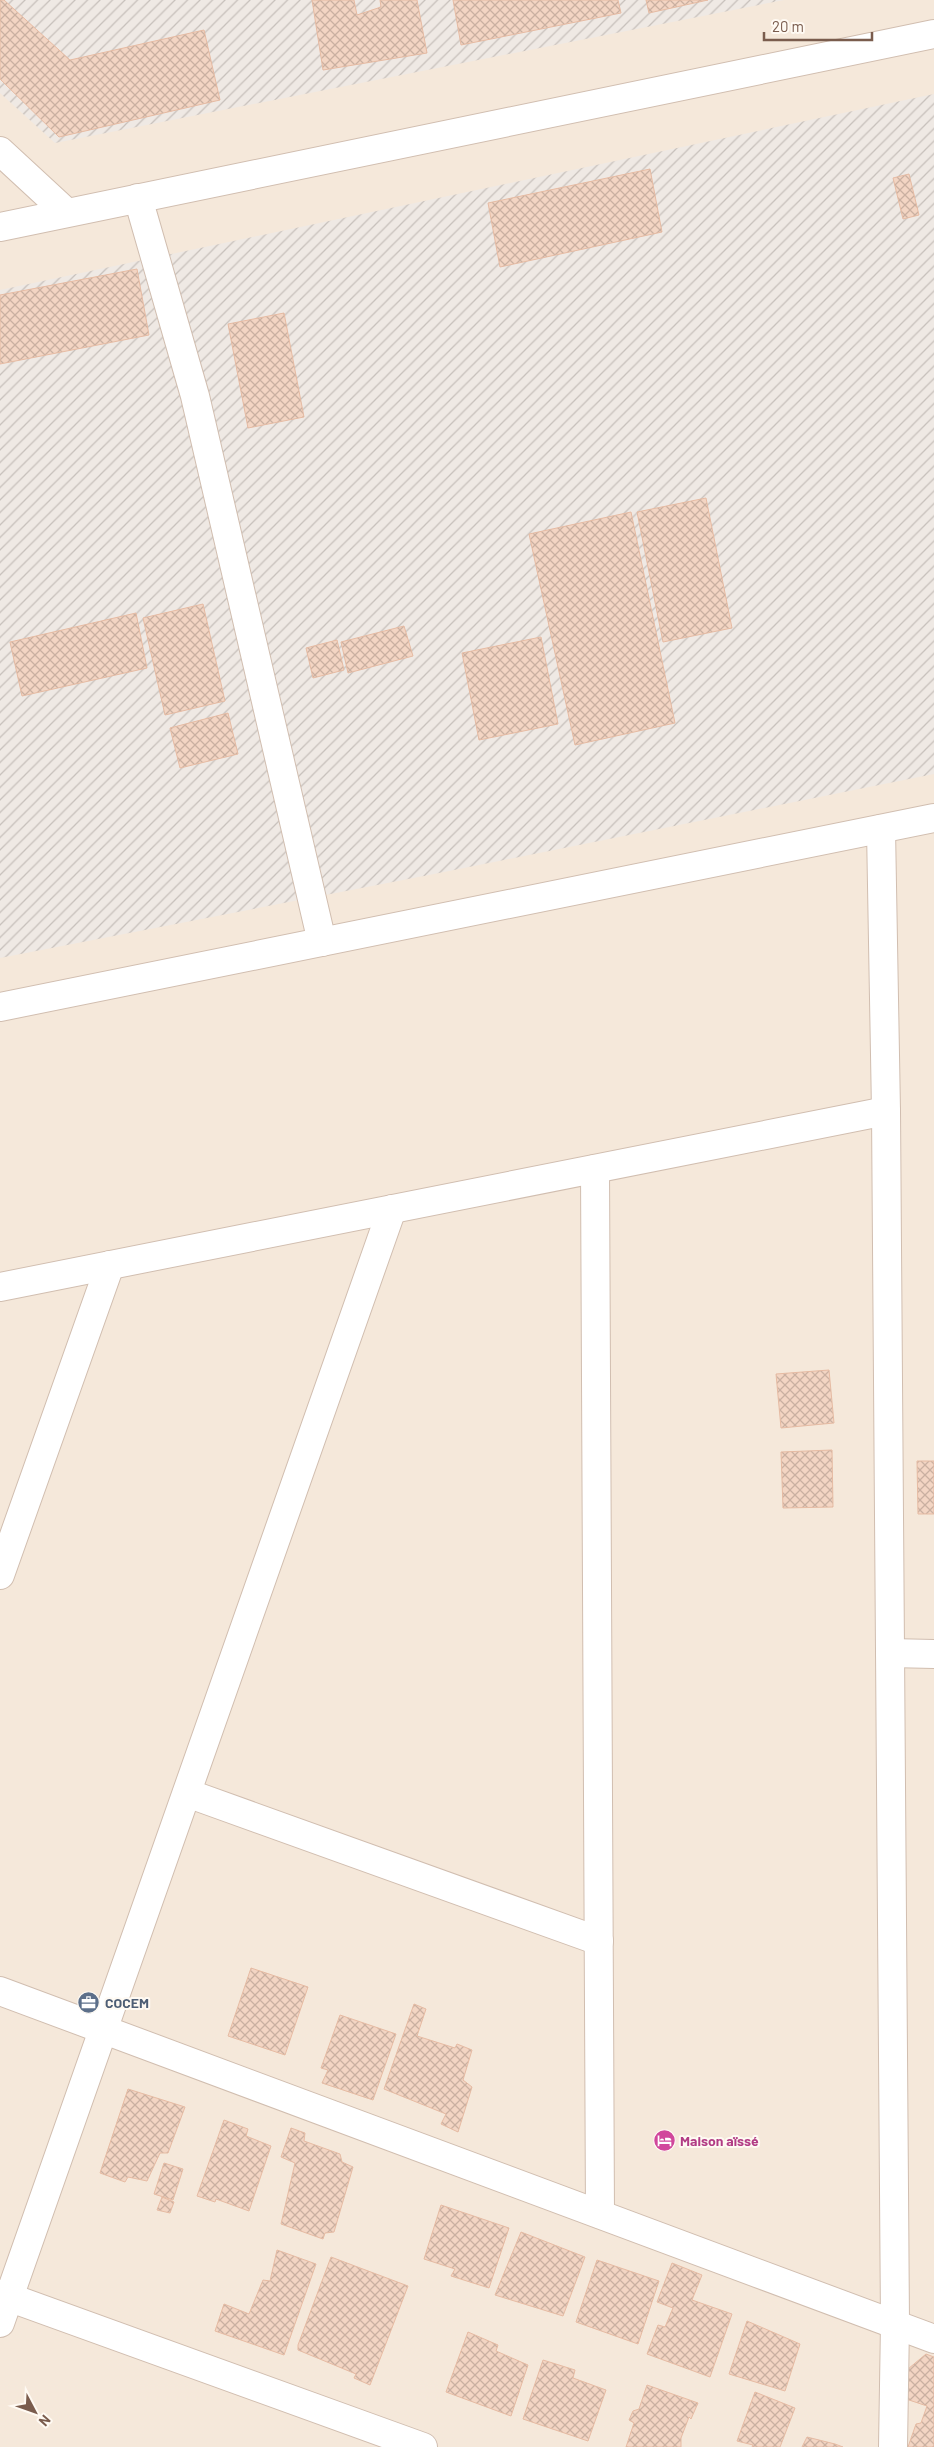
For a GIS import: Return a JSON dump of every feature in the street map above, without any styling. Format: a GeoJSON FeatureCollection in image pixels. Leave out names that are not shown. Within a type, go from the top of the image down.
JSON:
{"type":"FeatureCollection","features":[{"type":"Feature","properties":{"kind":"street"},"geometry":{"type":"LineString","coordinates":[[0,227],[934,34]]}},
{"type":"Feature","properties":{"kind":"street"},"geometry":{"type":"LineString","coordinates":[[0,151],[66,212]]}},
{"type":"Feature","properties":{"kind":"street"},"geometry":{"type":"LineString","coordinates":[[138,198],[195,396],[322,942]]}},
{"type":"Feature","properties":{"kind":"street"},"geometry":{"type":"LineString","coordinates":[[0,1007],[934,818]]}},
{"type":"Feature","properties":{"kind":"street"},"geometry":{"type":"LineString","coordinates":[[881,829],[886,1111],[895,2324],[893,2447]]}},
{"type":"Feature","properties":{"kind":"street"},"geometry":{"type":"LineString","coordinates":[[0,1287],[886,1111]]}},
{"type":"Feature","properties":{"kind":"street"},"geometry":{"type":"LineString","coordinates":[[595,1169],[600,2214]]}},
{"type":"Feature","properties":{"kind":"street"},"geometry":{"type":"LineString","coordinates":[[0,2324],[5,2296],[104,2028],[392,1209]]}},
{"type":"Feature","properties":{"kind":"street"},"geometry":{"type":"LineString","coordinates":[[0,1575],[110,1265]]}},
{"type":"Feature","properties":{"kind":"street"},"geometry":{"type":"LineString","coordinates":[[890,1653],[934,1654]]}},
{"type":"Feature","properties":{"kind":"street"},"geometry":{"type":"LineString","coordinates":[[187,1793],[599,1942]]}},
{"type":"Feature","properties":{"kind":"street"},"geometry":{"type":"LineString","coordinates":[[0,1991],[104,2028],[934,2339]]}},
{"type":"Feature","properties":{"kind":"street"},"geometry":{"type":"LineString","coordinates":[[5,2296],[424,2447]]}},
{"type":"Feature","properties":{"kind":"shaded area"},"geometry":{"type":"Polygon","coordinates":[[[0,0],[934,0],[934,2447],[0,2447],[0,0]]]}},
{"type":"Feature","properties":{"kind":"shaded area"},"geometry":{"type":"Polygon","coordinates":[[[0,0],[784,0],[55,143],[0,93],[0,0]]]}},
{"type":"Feature","properties":{"kind":"shaded area"},"geometry":{"type":"Polygon","coordinates":[[[934,94],[934,774],[0,958],[0,290],[934,94]]]}},
{"type":"Feature","properties":{"kind":"building"},"geometry":{"type":"Polygon","coordinates":[[[0,0],[4,0],[70,60],[204,30],[220,100],[59,137],[0,79],[0,0]]]}},
{"type":"Feature","properties":{"kind":"building"},"geometry":{"type":"Polygon","coordinates":[[[312,0],[354,0],[357,15],[381,7],[380,0],[417,0],[427,53],[323,70],[312,0]]]}},
{"type":"Feature","properties":{"kind":"building"},"geometry":{"type":"Polygon","coordinates":[[[453,0],[618,0],[621,13],[461,45],[453,0]]]}},
{"type":"Feature","properties":{"kind":"building"},"geometry":{"type":"Polygon","coordinates":[[[646,0],[708,0],[649,13],[646,0]]]}},
{"type":"Feature","properties":{"kind":"building"},"geometry":{"type":"Polygon","coordinates":[[[650,169],[662,232],[500,267],[488,203],[650,169]]]}},
{"type":"Feature","properties":{"kind":"building"},"geometry":{"type":"Polygon","coordinates":[[[909,174],[919,215],[903,219],[893,178],[909,174]]]}},
{"type":"Feature","properties":{"kind":"building"},"geometry":{"type":"Polygon","coordinates":[[[137,269],[149,335],[0,364],[0,295],[137,269]]]}},
{"type":"Feature","properties":{"kind":"building"},"geometry":{"type":"Polygon","coordinates":[[[284,313],[304,417],[248,428],[228,324],[284,313]]]}},
{"type":"Feature","properties":{"kind":"building"},"geometry":{"type":"Polygon","coordinates":[[[706,498],[732,628],[663,642],[637,512],[706,498]]]}},
{"type":"Feature","properties":{"kind":"building"},"geometry":{"type":"Polygon","coordinates":[[[631,512],[675,723],[575,745],[529,534],[631,512]]]}},
{"type":"Feature","properties":{"kind":"building"},"geometry":{"type":"Polygon","coordinates":[[[203,604],[225,701],[165,715],[143,618],[203,604]]]}},
{"type":"Feature","properties":{"kind":"building"},"geometry":{"type":"Polygon","coordinates":[[[136,613],[147,668],[22,696],[10,642],[136,613]]]}},
{"type":"Feature","properties":{"kind":"building"},"geometry":{"type":"Polygon","coordinates":[[[404,626],[413,656],[348,673],[341,642],[404,626]]]}},
{"type":"Feature","properties":{"kind":"building"},"geometry":{"type":"Polygon","coordinates":[[[541,637],[558,724],[479,740],[462,653],[541,637]]]}},
{"type":"Feature","properties":{"kind":"building"},"geometry":{"type":"Polygon","coordinates":[[[337,640],[344,670],[313,678],[306,648],[337,640]]]}},
{"type":"Feature","properties":{"kind":"building"},"geometry":{"type":"Polygon","coordinates":[[[228,713],[238,754],[180,768],[170,728],[228,713]]]}},
{"type":"Feature","properties":{"kind":"building"},"geometry":{"type":"Polygon","coordinates":[[[829,1370],[834,1423],[781,1428],[776,1374],[829,1370]]]}},
{"type":"Feature","properties":{"kind":"building"},"geometry":{"type":"Polygon","coordinates":[[[832,1450],[833,1507],[783,1508],[781,1452],[832,1450]]]}},
{"type":"Feature","properties":{"kind":"building"},"geometry":{"type":"Polygon","coordinates":[[[917,1461],[934,1461],[934,1514],[918,1514],[917,1461]]]}},
{"type":"Feature","properties":{"kind":"building"},"geometry":{"type":"Polygon","coordinates":[[[251,1968],[308,1987],[285,2055],[228,2036],[251,1968]]]}},
{"type":"Feature","properties":{"kind":"building"},"geometry":{"type":"Polygon","coordinates":[[[414,2004],[426,2009],[417,2036],[455,2048],[457,2044],[472,2050],[463,2080],[472,2087],[458,2132],[441,2124],[446,2114],[384,2089],[414,2004]]]}},
{"type":"Feature","properties":{"kind":"building"},"geometry":{"type":"Polygon","coordinates":[[[340,2015],[396,2034],[373,2100],[322,2083],[328,2070],[321,2068],[340,2015]]]}},
{"type":"Feature","properties":{"kind":"building"},"geometry":{"type":"Polygon","coordinates":[[[128,2089],[185,2107],[168,2153],[160,2153],[147,2181],[128,2177],[125,2182],[100,2173],[128,2089]]]}},
{"type":"Feature","properties":{"kind":"building"},"geometry":{"type":"Polygon","coordinates":[[[224,2120],[248,2129],[246,2136],[271,2146],[249,2211],[216,2199],[215,2202],[197,2196],[224,2120]]]}},
{"type":"Feature","properties":{"kind":"building"},"geometry":{"type":"Polygon","coordinates":[[[291,2128],[305,2133],[304,2141],[340,2154],[342,2162],[353,2167],[334,2232],[325,2233],[323,2239],[281,2224],[295,2163],[281,2157],[291,2128]]]}},
{"type":"Feature","properties":{"kind":"building"},"geometry":{"type":"Polygon","coordinates":[[[164,2163],[183,2169],[173,2200],[154,2194],[164,2163]]]}},
{"type":"Feature","properties":{"kind":"building"},"geometry":{"type":"Polygon","coordinates":[[[162,2197],[174,2202],[170,2213],[157,2210],[162,2197]]]}},
{"type":"Feature","properties":{"kind":"building"},"geometry":{"type":"Polygon","coordinates":[[[441,2205],[509,2228],[489,2288],[451,2276],[455,2269],[424,2259],[441,2205]]]}},
{"type":"Feature","properties":{"kind":"building"},"geometry":{"type":"Polygon","coordinates":[[[521,2232],[585,2257],[563,2316],[495,2295],[521,2232]]]}},
{"type":"Feature","properties":{"kind":"building"},"geometry":{"type":"Polygon","coordinates":[[[277,2250],[316,2264],[284,2355],[215,2331],[224,2304],[249,2314],[263,2280],[270,2281],[277,2250]]]}},
{"type":"Feature","properties":{"kind":"building"},"geometry":{"type":"Polygon","coordinates":[[[331,2257],[408,2286],[370,2385],[354,2378],[356,2374],[298,2350],[298,2345],[331,2257]]]}},
{"type":"Feature","properties":{"kind":"building"},"geometry":{"type":"Polygon","coordinates":[[[597,2260],[659,2281],[638,2344],[576,2322],[597,2260]]]}},
{"type":"Feature","properties":{"kind":"building"},"geometry":{"type":"Polygon","coordinates":[[[672,2263],[702,2275],[692,2300],[732,2314],[710,2377],[647,2354],[658,2325],[665,2327],[673,2308],[657,2302],[672,2263]]]}},
{"type":"Feature","properties":{"kind":"building"},"geometry":{"type":"Polygon","coordinates":[[[747,2321],[800,2344],[785,2391],[729,2374],[747,2321]]]}},
{"type":"Feature","properties":{"kind":"building"},"geometry":{"type":"Polygon","coordinates":[[[468,2332],[498,2345],[496,2351],[528,2365],[511,2416],[446,2392],[468,2332]]]}},
{"type":"Feature","properties":{"kind":"building"},"geometry":{"type":"Polygon","coordinates":[[[926,2354],[934,2357],[934,2447],[908,2447],[916,2424],[921,2423],[927,2406],[900,2397],[902,2374],[926,2354]]]}},
{"type":"Feature","properties":{"kind":"building"},"geometry":{"type":"Polygon","coordinates":[[[543,2360],[575,2370],[573,2378],[606,2390],[588,2441],[523,2419],[543,2360]]]}},
{"type":"Feature","properties":{"kind":"building"},"geometry":{"type":"Polygon","coordinates":[[[647,2385],[698,2403],[691,2419],[689,2417],[681,2438],[681,2447],[626,2447],[634,2423],[629,2420],[633,2411],[639,2409],[647,2385]]]}},
{"type":"Feature","properties":{"kind":"building"},"geometry":{"type":"Polygon","coordinates":[[[755,2392],[795,2408],[780,2447],[752,2447],[753,2445],[737,2441],[755,2392]]]}},
{"type":"Feature","properties":{"kind":"building"},"geometry":{"type":"Polygon","coordinates":[[[807,2437],[835,2444],[843,2447],[802,2447],[807,2437]]]}},
{"type":"Feature","properties":{"kind":"place","name":"COCEM"},"geometry":{"type":"Point","coordinates":[89,2002]}},
{"type":"Feature","properties":{"kind":"place","name":"Maison aïssé"},"geometry":{"type":"Point","coordinates":[664,2140]}}]}
